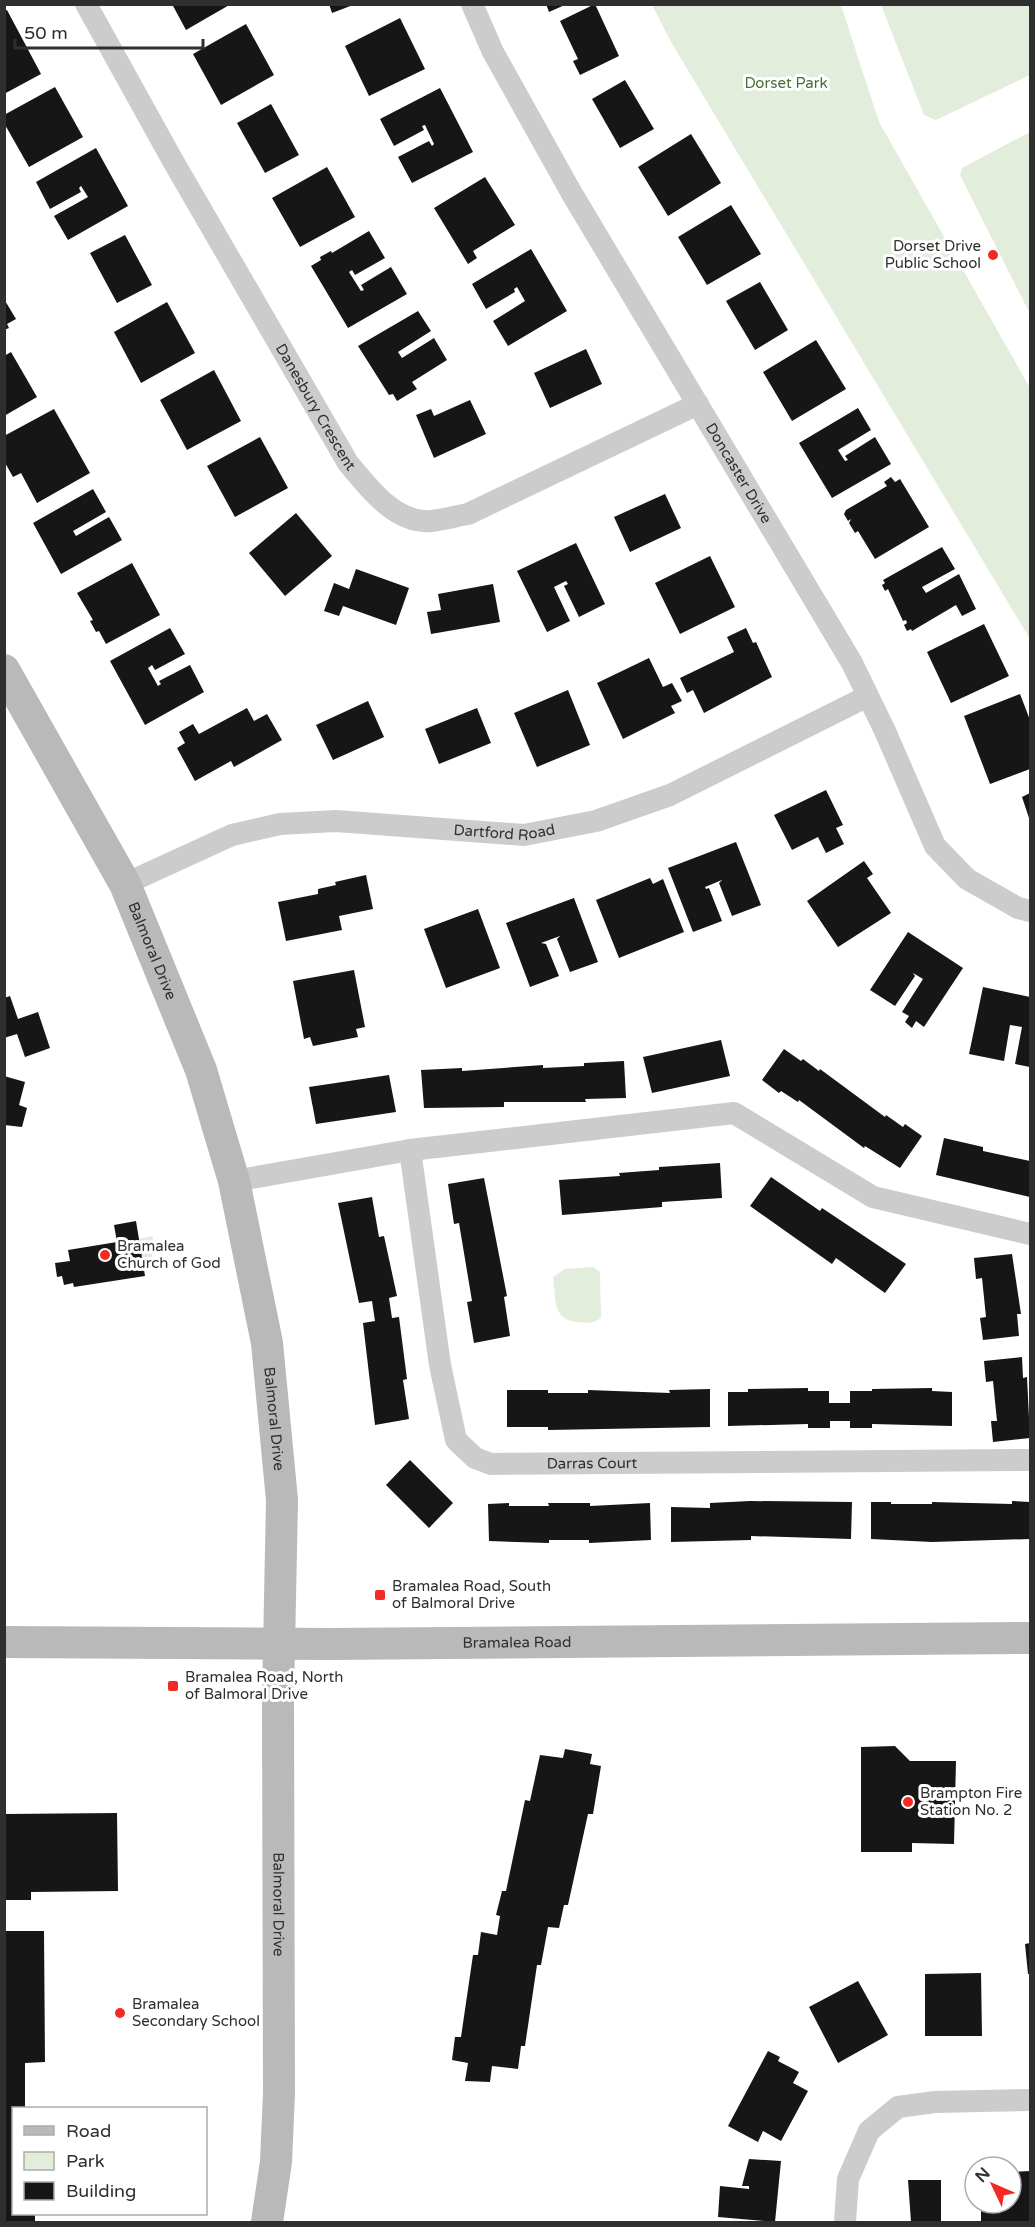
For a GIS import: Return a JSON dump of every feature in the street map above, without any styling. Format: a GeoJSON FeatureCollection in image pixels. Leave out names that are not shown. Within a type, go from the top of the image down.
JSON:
{"type":"FeatureCollection","features":[{"type":"Feature","properties":{"kind":"street","name":"Danesbury Crescent"},"geometry":{"type":"LineString","coordinates":[[86,4],[172,161],[348,463],[372,492],[399,514],[428,521],[468,514],[699,404]]}},
{"type":"Feature","properties":{"kind":"street","name":"Doncaster Drive"},"geometry":{"type":"LineString","coordinates":[[472,4],[493,52],[571,192],[852,663],[934,846],[967,879],[1018,908],[1030,910]]}},
{"type":"Feature","properties":{"kind":"street","name":"Balmoral Drive"},"geometry":{"type":"LineString","coordinates":[[8,686],[124,884],[201,1070],[234,1181],[267,1343],[282,1500],[278,1644],[279,2092],[276,2162],[267,2223]]}},
{"type":"Feature","properties":{"kind":"street","name":"Dartford Road"},"geometry":{"type":"LineString","coordinates":[[124,884],[232,835],[280,825],[336,821],[524,834],[596,821],[670,795],[868,696]]}},
{"type":"Feature","properties":{"kind":"street"},"geometry":{"type":"LineString","coordinates":[[234,1181],[410,1150],[734,1113],[873,1197],[1030,1234]]}},
{"type":"Feature","properties":{"kind":"street","name":"Darras Court"},"geometry":{"type":"LineString","coordinates":[[410,1150],[440,1365],[456,1440],[475,1458],[491,1464],[1030,1460]]}},
{"type":"Feature","properties":{"kind":"street","name":"Bramalea Road"},"geometry":{"type":"LineString","coordinates":[[4,1642],[278,1644],[1030,1638]]}},
{"type":"Feature","properties":{"kind":"street"},"geometry":{"type":"LineString","coordinates":[[845,2223],[848,2179],[869,2131],[898,2107],[935,2102],[1030,2100]]}},
{"type":"Feature","properties":{"kind":"green space","name":"Dorset Park"},"geometry":{"type":"Polygon","coordinates":[[[652,5],[841,5],[879,122],[1030,388],[1030,639],[671,42],[652,5]]]}},
{"type":"Feature","properties":{"kind":"green space"},"geometry":{"type":"Polygon","coordinates":[[[881,5],[1030,5],[1030,75],[936,120],[924,115],[881,5]]]}},
{"type":"Feature","properties":{"kind":"green space"},"geometry":{"type":"Polygon","coordinates":[[[1030,132],[1030,314],[960,175],[962,168],[1030,132]]]}},
{"type":"Feature","properties":{"kind":"green space"},"geometry":{"type":"Polygon","coordinates":[[[153,1236],[151,1270],[144,1271],[139,1239],[153,1236]]]}},
{"type":"Feature","properties":{"kind":"green space"},"geometry":{"type":"Polygon","coordinates":[[[593,1267],[600,1272],[601,1318],[589,1323],[563,1317],[555,1300],[553,1277],[565,1269],[593,1267]]]}},
{"type":"Feature","properties":{"kind":"building"},"geometry":{"type":"Polygon","coordinates":[[[172,4],[231,4],[186,30],[172,4]]]}},
{"type":"Feature","properties":{"kind":"building"},"geometry":{"type":"Polygon","coordinates":[[[329,4],[353,4],[353,5],[332,13],[329,4]]]}},
{"type":"Feature","properties":{"kind":"building"},"geometry":{"type":"Polygon","coordinates":[[[546,4],[567,4],[549,12],[546,4]]]}},
{"type":"Feature","properties":{"kind":"building"},"geometry":{"type":"Polygon","coordinates":[[[595,4],[619,56],[580,75],[573,61],[578,59],[560,21],[595,4]]]}},
{"type":"Feature","properties":{"kind":"building"},"geometry":{"type":"Polygon","coordinates":[[[7,10],[41,74],[4,94],[4,11],[7,10]]]}},
{"type":"Feature","properties":{"kind":"building"},"geometry":{"type":"Polygon","coordinates":[[[400,18],[425,69],[369,96],[345,46],[400,18]]]}},
{"type":"Feature","properties":{"kind":"building"},"geometry":{"type":"Polygon","coordinates":[[[246,24],[274,75],[221,105],[193,54],[246,24]]]}},
{"type":"Feature","properties":{"kind":"building"},"geometry":{"type":"Polygon","coordinates":[[[625,80],[654,129],[620,148],[592,99],[625,80]]]}},
{"type":"Feature","properties":{"kind":"building"},"geometry":{"type":"Polygon","coordinates":[[[55,87],[83,137],[29,167],[4,123],[4,115],[55,87]]]}},
{"type":"Feature","properties":{"kind":"building"},"geometry":{"type":"Polygon","coordinates":[[[440,88],[473,152],[412,183],[398,157],[429,141],[432,146],[434,144],[425,125],[422,126],[424,130],[394,146],[380,119],[440,88]]]}},
{"type":"Feature","properties":{"kind":"building"},"geometry":{"type":"Polygon","coordinates":[[[271,104],[299,155],[265,173],[237,123],[271,104]]]}},
{"type":"Feature","properties":{"kind":"building"},"geometry":{"type":"Polygon","coordinates":[[[691,134],[721,183],[668,216],[638,167],[691,134]]]}},
{"type":"Feature","properties":{"kind":"building"},"geometry":{"type":"Polygon","coordinates":[[[96,148],[128,206],[68,240],[54,216],[88,197],[81,186],[79,188],[81,192],[50,209],[36,182],[96,148]]]}},
{"type":"Feature","properties":{"kind":"building"},"geometry":{"type":"Polygon","coordinates":[[[327,167],[355,217],[300,247],[272,198],[327,167]]]}},
{"type":"Feature","properties":{"kind":"building"},"geometry":{"type":"Polygon","coordinates":[[[485,177],[515,225],[473,251],[477,258],[468,264],[434,208],[485,177]]]}},
{"type":"Feature","properties":{"kind":"building"},"geometry":{"type":"Polygon","coordinates":[[[731,205],[761,254],[707,285],[678,237],[731,205]]]}},
{"type":"Feature","properties":{"kind":"building"},"geometry":{"type":"Polygon","coordinates":[[[369,231],[385,258],[355,275],[352,270],[349,272],[361,291],[364,290],[361,285],[391,267],[407,294],[348,328],[311,266],[321,260],[320,257],[331,251],[332,253],[369,231]]]}},
{"type":"Feature","properties":{"kind":"building"},"geometry":{"type":"Polygon","coordinates":[[[125,235],[152,285],[117,303],[90,253],[125,235]]]}},
{"type":"Feature","properties":{"kind":"building"},"geometry":{"type":"Polygon","coordinates":[[[531,249],[567,311],[508,346],[493,321],[525,301],[517,287],[514,289],[515,292],[486,309],[472,284],[531,249]]]}},
{"type":"Feature","properties":{"kind":"building"},"geometry":{"type":"Polygon","coordinates":[[[760,282],[788,330],[755,350],[726,301],[760,282]]]}},
{"type":"Feature","properties":{"kind":"building"},"geometry":{"type":"Polygon","coordinates":[[[4,299],[16,319],[7,324],[9,328],[4,330],[4,299]]]}},
{"type":"Feature","properties":{"kind":"building"},"geometry":{"type":"Polygon","coordinates":[[[167,302],[195,353],[141,383],[114,332],[167,302]]]}},
{"type":"Feature","properties":{"kind":"building"},"geometry":{"type":"Polygon","coordinates":[[[418,311],[431,331],[398,352],[402,358],[434,338],[447,360],[412,382],[417,389],[397,401],[393,394],[389,395],[358,346],[418,311]]]}},
{"type":"Feature","properties":{"kind":"building"},"geometry":{"type":"Polygon","coordinates":[[[816,340],[846,389],[792,421],[763,372],[816,340]]]}},
{"type":"Feature","properties":{"kind":"building"},"geometry":{"type":"Polygon","coordinates":[[[586,349],[602,384],[550,408],[534,373],[586,349]]]}},
{"type":"Feature","properties":{"kind":"building"},"geometry":{"type":"Polygon","coordinates":[[[11,352],[37,397],[4,416],[4,356],[11,352]]]}},
{"type":"Feature","properties":{"kind":"building"},"geometry":{"type":"Polygon","coordinates":[[[214,370],[241,421],[187,450],[160,400],[214,370]]]}},
{"type":"Feature","properties":{"kind":"building"},"geometry":{"type":"Polygon","coordinates":[[[470,400],[486,434],[434,458],[416,415],[431,409],[434,416],[470,400]]]}},
{"type":"Feature","properties":{"kind":"building"},"geometry":{"type":"Polygon","coordinates":[[[858,408],[871,430],[838,450],[845,461],[848,460],[845,456],[875,437],[891,464],[832,498],[799,443],[858,408]]]}},
{"type":"Feature","properties":{"kind":"building"},"geometry":{"type":"Polygon","coordinates":[[[54,409],[90,473],[37,503],[21,473],[13,477],[4,461],[4,436],[54,409]]]}},
{"type":"Feature","properties":{"kind":"building"},"geometry":{"type":"Polygon","coordinates":[[[260,437],[288,488],[235,517],[207,466],[260,437]]]}},
{"type":"Feature","properties":{"kind":"building"},"geometry":{"type":"Polygon","coordinates":[[[891,477],[895,482],[900,479],[929,527],[875,559],[858,531],[855,533],[849,523],[851,519],[848,521],[844,514],[846,510],[887,486],[884,482],[891,477]]]}},
{"type":"Feature","properties":{"kind":"building"},"geometry":{"type":"Polygon","coordinates":[[[93,489],[106,512],[73,531],[76,536],[109,517],[122,540],[61,574],[33,523],[93,489]]]}},
{"type":"Feature","properties":{"kind":"building"},"geometry":{"type":"Polygon","coordinates":[[[665,494],[681,528],[630,552],[614,517],[665,494]]]}},
{"type":"Feature","properties":{"kind":"building"},"geometry":{"type":"Polygon","coordinates":[[[296,513],[332,556],[285,596],[249,553],[296,513]]]}},
{"type":"Feature","properties":{"kind":"building"},"geometry":{"type":"Polygon","coordinates":[[[576,543],[605,604],[579,617],[564,586],[568,584],[566,581],[554,587],[570,621],[547,632],[517,571],[576,543]]]}},
{"type":"Feature","properties":{"kind":"building"},"geometry":{"type":"Polygon","coordinates":[[[942,547],[955,569],[922,587],[926,593],[959,574],[976,609],[962,616],[956,605],[912,631],[911,629],[907,631],[904,625],[907,623],[906,620],[903,621],[888,589],[885,591],[882,585],[885,583],[883,580],[942,547]]]}},
{"type":"Feature","properties":{"kind":"building"},"geometry":{"type":"Polygon","coordinates":[[[710,556],[735,607],[680,634],[655,583],[710,556]]]}},
{"type":"Feature","properties":{"kind":"building"},"geometry":{"type":"Polygon","coordinates":[[[132,563],[160,615],[106,644],[99,631],[96,632],[90,621],[93,620],[77,593],[132,563]]]}},
{"type":"Feature","properties":{"kind":"building"},"geometry":{"type":"Polygon","coordinates":[[[356,569],[409,588],[396,625],[343,606],[339,616],[324,611],[334,583],[349,589],[356,569]]]}},
{"type":"Feature","properties":{"kind":"building"},"geometry":{"type":"Polygon","coordinates":[[[493,584],[500,622],[431,634],[427,612],[441,610],[438,594],[493,584]]]}},
{"type":"Feature","properties":{"kind":"building"},"geometry":{"type":"Polygon","coordinates":[[[984,624],[1009,676],[951,703],[927,652],[984,624]]]}},
{"type":"Feature","properties":{"kind":"building"},"geometry":{"type":"Polygon","coordinates":[[[170,628],[185,654],[155,670],[152,665],[148,668],[158,686],[161,684],[159,681],[190,665],[204,692],[145,725],[110,661],[170,628]]]}},
{"type":"Feature","properties":{"kind":"building"},"geometry":{"type":"Polygon","coordinates":[[[746,628],[753,643],[756,642],[772,677],[704,713],[693,690],[687,693],[680,678],[734,652],[727,637],[746,628]]]}},
{"type":"Feature","properties":{"kind":"building"},"geometry":{"type":"Polygon","coordinates":[[[649,658],[663,687],[672,683],[682,701],[671,706],[675,713],[623,739],[597,683],[649,658]]]}},
{"type":"Feature","properties":{"kind":"building"},"geometry":{"type":"Polygon","coordinates":[[[568,690],[590,745],[537,767],[514,713],[568,690]]]}},
{"type":"Feature","properties":{"kind":"building"},"geometry":{"type":"Polygon","coordinates":[[[1020,694],[1030,720],[1030,769],[990,784],[964,716],[1020,694]]]}},
{"type":"Feature","properties":{"kind":"building"},"geometry":{"type":"Polygon","coordinates":[[[368,701],[384,737],[333,760],[316,725],[368,701]]]}},
{"type":"Feature","properties":{"kind":"building"},"geometry":{"type":"Polygon","coordinates":[[[247,708],[254,721],[267,714],[282,740],[234,767],[231,761],[195,781],[177,748],[185,743],[179,732],[193,724],[199,734],[247,708]]]}},
{"type":"Feature","properties":{"kind":"building"},"geometry":{"type":"Polygon","coordinates":[[[477,708],[491,743],[439,764],[425,729],[477,708]]]}},
{"type":"Feature","properties":{"kind":"building"},"geometry":{"type":"Polygon","coordinates":[[[826,790],[843,825],[836,828],[844,844],[826,853],[818,837],[792,850],[774,815],[826,790]]]}},
{"type":"Feature","properties":{"kind":"building"},"geometry":{"type":"Polygon","coordinates":[[[1030,793],[1030,821],[1022,797],[1030,793]]]}},
{"type":"Feature","properties":{"kind":"building"},"geometry":{"type":"Polygon","coordinates":[[[736,842],[761,905],[732,916],[719,883],[722,880],[705,887],[709,888],[722,921],[693,932],[668,868],[736,842]]]}},
{"type":"Feature","properties":{"kind":"building"},"geometry":{"type":"Polygon","coordinates":[[[864,861],[873,874],[867,878],[891,913],[838,947],[807,901],[864,861]]]}},
{"type":"Feature","properties":{"kind":"building"},"geometry":{"type":"Polygon","coordinates":[[[366,875],[373,909],[339,916],[342,930],[286,941],[278,902],[318,894],[318,889],[336,885],[335,882],[366,875]]]}},
{"type":"Feature","properties":{"kind":"building"},"geometry":{"type":"Polygon","coordinates":[[[650,878],[653,884],[663,879],[684,932],[619,958],[596,900],[650,878]]]}},
{"type":"Feature","properties":{"kind":"building"},"geometry":{"type":"Polygon","coordinates":[[[574,898],[598,962],[570,972],[557,939],[560,936],[541,943],[546,944],[559,976],[530,987],[506,923],[574,898]]]}},
{"type":"Feature","properties":{"kind":"building"},"geometry":{"type":"Polygon","coordinates":[[[478,909],[500,968],[446,988],[424,929],[478,909]]]}},
{"type":"Feature","properties":{"kind":"building"},"geometry":{"type":"Polygon","coordinates":[[[908,932],[963,968],[924,1027],[916,1021],[912,1028],[905,1022],[909,1016],[902,1012],[923,979],[913,973],[915,976],[895,1006],[870,990],[908,932]]]}},
{"type":"Feature","properties":{"kind":"building"},"geometry":{"type":"Polygon","coordinates":[[[354,970],[365,1027],[356,1029],[358,1037],[313,1046],[310,1037],[304,1039],[293,981],[354,970]]]}},
{"type":"Feature","properties":{"kind":"building"},"geometry":{"type":"Polygon","coordinates":[[[983,987],[1030,997],[1030,1067],[1015,1064],[1022,1027],[1010,1025],[1004,1061],[969,1054],[983,987]]]}},
{"type":"Feature","properties":{"kind":"building"},"geometry":{"type":"Polygon","coordinates":[[[10,996],[18,1019],[38,1012],[50,1048],[25,1057],[17,1034],[4,1038],[4,998],[10,996]]]}},
{"type":"Feature","properties":{"kind":"building"},"geometry":{"type":"Polygon","coordinates":[[[721,1040],[730,1076],[652,1093],[643,1057],[721,1040]]]}},
{"type":"Feature","properties":{"kind":"building"},"geometry":{"type":"Polygon","coordinates":[[[784,1049],[819,1071],[820,1069],[885,1117],[886,1115],[903,1127],[905,1124],[922,1136],[900,1168],[865,1146],[864,1148],[799,1100],[798,1102],[781,1091],[779,1093],[762,1080],[784,1049]]]}},
{"type":"Feature","properties":{"kind":"building"},"geometry":{"type":"Polygon","coordinates":[[[624,1061],[626,1098],[585,1099],[586,1102],[504,1102],[504,1107],[424,1108],[421,1070],[462,1068],[462,1071],[543,1065],[543,1068],[624,1061]]]}},
{"type":"Feature","properties":{"kind":"building"},"geometry":{"type":"Polygon","coordinates":[[[389,1075],[396,1112],[316,1124],[309,1087],[389,1075]]]}},
{"type":"Feature","properties":{"kind":"building"},"geometry":{"type":"Polygon","coordinates":[[[4,1076],[25,1082],[19,1105],[27,1108],[22,1127],[4,1125],[4,1076]]]}},
{"type":"Feature","properties":{"kind":"building"},"geometry":{"type":"Polygon","coordinates":[[[944,1138],[983,1147],[983,1151],[1030,1161],[1030,1197],[936,1175],[944,1138]]]}},
{"type":"Feature","properties":{"kind":"building"},"geometry":{"type":"Polygon","coordinates":[[[720,1163],[722,1198],[662,1202],[662,1207],[562,1215],[559,1180],[620,1176],[619,1173],[659,1170],[659,1167],[720,1163]]]}},
{"type":"Feature","properties":{"kind":"building"},"geometry":{"type":"Polygon","coordinates":[[[771,1177],[820,1211],[822,1208],[906,1264],[885,1293],[836,1258],[832,1264],[750,1206],[771,1177]]]}},
{"type":"Feature","properties":{"kind":"building"},"geometry":{"type":"Polygon","coordinates":[[[484,1178],[507,1296],[504,1297],[510,1336],[474,1343],[467,1302],[472,1301],[459,1223],[454,1224],[448,1184],[484,1178]]]}},
{"type":"Feature","properties":{"kind":"building"},"geometry":{"type":"Polygon","coordinates":[[[372,1197],[379,1237],[384,1236],[397,1296],[389,1298],[392,1318],[399,1317],[407,1379],[403,1380],[409,1419],[375,1425],[363,1323],[375,1321],[372,1301],[359,1303],[338,1203],[372,1197]]]}},
{"type":"Feature","properties":{"kind":"building","name":"Bramalea Church of God"},"geometry":{"type":"Polygon","coordinates":[[[136,1221],[145,1276],[74,1287],[73,1283],[64,1285],[62,1276],[57,1277],[55,1263],[70,1261],[68,1250],[117,1242],[114,1225],[136,1221]]]}},
{"type":"Feature","properties":{"kind":"building"},"geometry":{"type":"Polygon","coordinates":[[[1012,1254],[1021,1314],[1017,1314],[1019,1336],[983,1340],[980,1318],[986,1317],[982,1278],[976,1279],[974,1258],[1012,1254]]]}},
{"type":"Feature","properties":{"kind":"building"},"geometry":{"type":"Polygon","coordinates":[[[1022,1357],[1023,1378],[1027,1377],[1030,1438],[993,1442],[991,1421],[997,1421],[993,1381],[986,1382],[984,1361],[1022,1357]]]}},
{"type":"Feature","properties":{"kind":"building"},"geometry":{"type":"Polygon","coordinates":[[[808,1388],[808,1391],[829,1391],[829,1403],[850,1403],[850,1391],[872,1391],[872,1389],[932,1388],[932,1391],[952,1392],[952,1426],[872,1424],[872,1428],[850,1428],[850,1421],[830,1421],[830,1428],[808,1428],[808,1424],[728,1426],[728,1392],[748,1392],[748,1389],[808,1388]]]}},
{"type":"Feature","properties":{"kind":"building"},"geometry":{"type":"Polygon","coordinates":[[[710,1389],[710,1427],[548,1430],[548,1427],[507,1427],[507,1390],[548,1390],[548,1393],[588,1393],[588,1390],[670,1393],[669,1390],[710,1389]]]}},
{"type":"Feature","properties":{"kind":"building"},"geometry":{"type":"Polygon","coordinates":[[[410,1460],[453,1503],[429,1528],[386,1485],[410,1460]]]}},
{"type":"Feature","properties":{"kind":"building"},"geometry":{"type":"Polygon","coordinates":[[[1012,1501],[1030,1502],[1030,1539],[932,1542],[871,1539],[871,1502],[1012,1504],[1012,1501]]]}},
{"type":"Feature","properties":{"kind":"building"},"geometry":{"type":"Polygon","coordinates":[[[852,1502],[851,1539],[751,1536],[751,1540],[671,1542],[671,1507],[710,1508],[710,1503],[852,1502]]]}},
{"type":"Feature","properties":{"kind":"building"},"geometry":{"type":"Polygon","coordinates":[[[509,1503],[509,1506],[549,1506],[548,1503],[590,1503],[590,1506],[650,1503],[651,1540],[589,1543],[589,1540],[549,1540],[549,1543],[489,1541],[488,1504],[509,1503]]]}},
{"type":"Feature","properties":{"kind":"building","name":"Brampton Fire Station No. 2"},"geometry":{"type":"Polygon","coordinates":[[[895,1746],[910,1761],[956,1761],[954,1844],[912,1843],[912,1852],[861,1852],[861,1747],[895,1746]]]}},
{"type":"Feature","properties":{"kind":"building"},"geometry":{"type":"Polygon","coordinates":[[[565,1749],[592,1754],[590,1764],[601,1766],[593,1814],[588,1814],[568,1905],[564,1905],[559,1928],[548,1927],[541,1965],[537,1965],[525,2046],[521,2046],[518,2069],[492,2066],[490,2082],[465,2081],[468,2063],[452,2060],[455,2037],[461,2037],[473,1955],[478,1955],[481,1932],[497,1935],[500,1916],[496,1915],[502,1891],[506,1891],[525,1800],[530,1801],[540,1755],[563,1758],[565,1749]]]}},
{"type":"Feature","properties":{"kind":"building"},"geometry":{"type":"Polygon","coordinates":[[[117,1813],[118,1891],[31,1892],[31,1900],[4,1900],[4,1814],[117,1813]]]}},
{"type":"Feature","properties":{"kind":"building"},"geometry":{"type":"Polygon","coordinates":[[[4,1931],[44,1931],[45,2062],[25,2063],[25,2107],[12,2107],[12,2215],[35,2215],[35,2222],[4,2222],[4,1931]]]}},
{"type":"Feature","properties":{"kind":"building"},"geometry":{"type":"Polygon","coordinates":[[[1030,1943],[1030,1974],[1028,1974],[1025,1944],[1030,1943]]]}},
{"type":"Feature","properties":{"kind":"building"},"geometry":{"type":"Polygon","coordinates":[[[981,1973],[982,2036],[925,2036],[925,1974],[981,1973]]]}},
{"type":"Feature","properties":{"kind":"building"},"geometry":{"type":"Polygon","coordinates":[[[858,1981],[888,2035],[838,2063],[809,2007],[858,1981]]]}},
{"type":"Feature","properties":{"kind":"building"},"geometry":{"type":"Polygon","coordinates":[[[768,2051],[780,2057],[778,2061],[799,2072],[793,2083],[808,2091],[781,2141],[763,2131],[758,2142],[728,2126],[768,2051]]]}},
{"type":"Feature","properties":{"kind":"building"},"geometry":{"type":"Polygon","coordinates":[[[749,2159],[781,2161],[775,2222],[718,2217],[720,2186],[749,2189],[749,2186],[742,2186],[749,2159]]]}},
{"type":"Feature","properties":{"kind":"building"},"geometry":{"type":"Polygon","coordinates":[[[1023,2171],[1030,2171],[1030,2222],[981,2222],[981,2215],[1023,2215],[1023,2171]]]}},
{"type":"Feature","properties":{"kind":"building"},"geometry":{"type":"Polygon","coordinates":[[[908,2180],[941,2180],[941,2222],[911,2222],[908,2180]]]}},
{"type":"Feature","properties":{"kind":"place","name":"Dorset Drive Public School"},"geometry":{"type":"Point","coordinates":[993,255]}},
{"type":"Feature","properties":{"kind":"place","name":"Bramalea Church of God"},"geometry":{"type":"Point","coordinates":[105,1255]}},
{"type":"Feature","properties":{"kind":"place","name":"Bramalea Road, South of Balmoral Drive"},"geometry":{"type":"Point","coordinates":[380,1595]}},
{"type":"Feature","properties":{"kind":"place","name":"Bramalea Road, North of Balmoral Drive"},"geometry":{"type":"Point","coordinates":[173,1686]}},
{"type":"Feature","properties":{"kind":"place","name":"Brampton Fire Station No. 2"},"geometry":{"type":"Point","coordinates":[908,1802]}},
{"type":"Feature","properties":{"kind":"place","name":"Bramalea Secondary School"},"geometry":{"type":"Point","coordinates":[120,2013]}}]}
